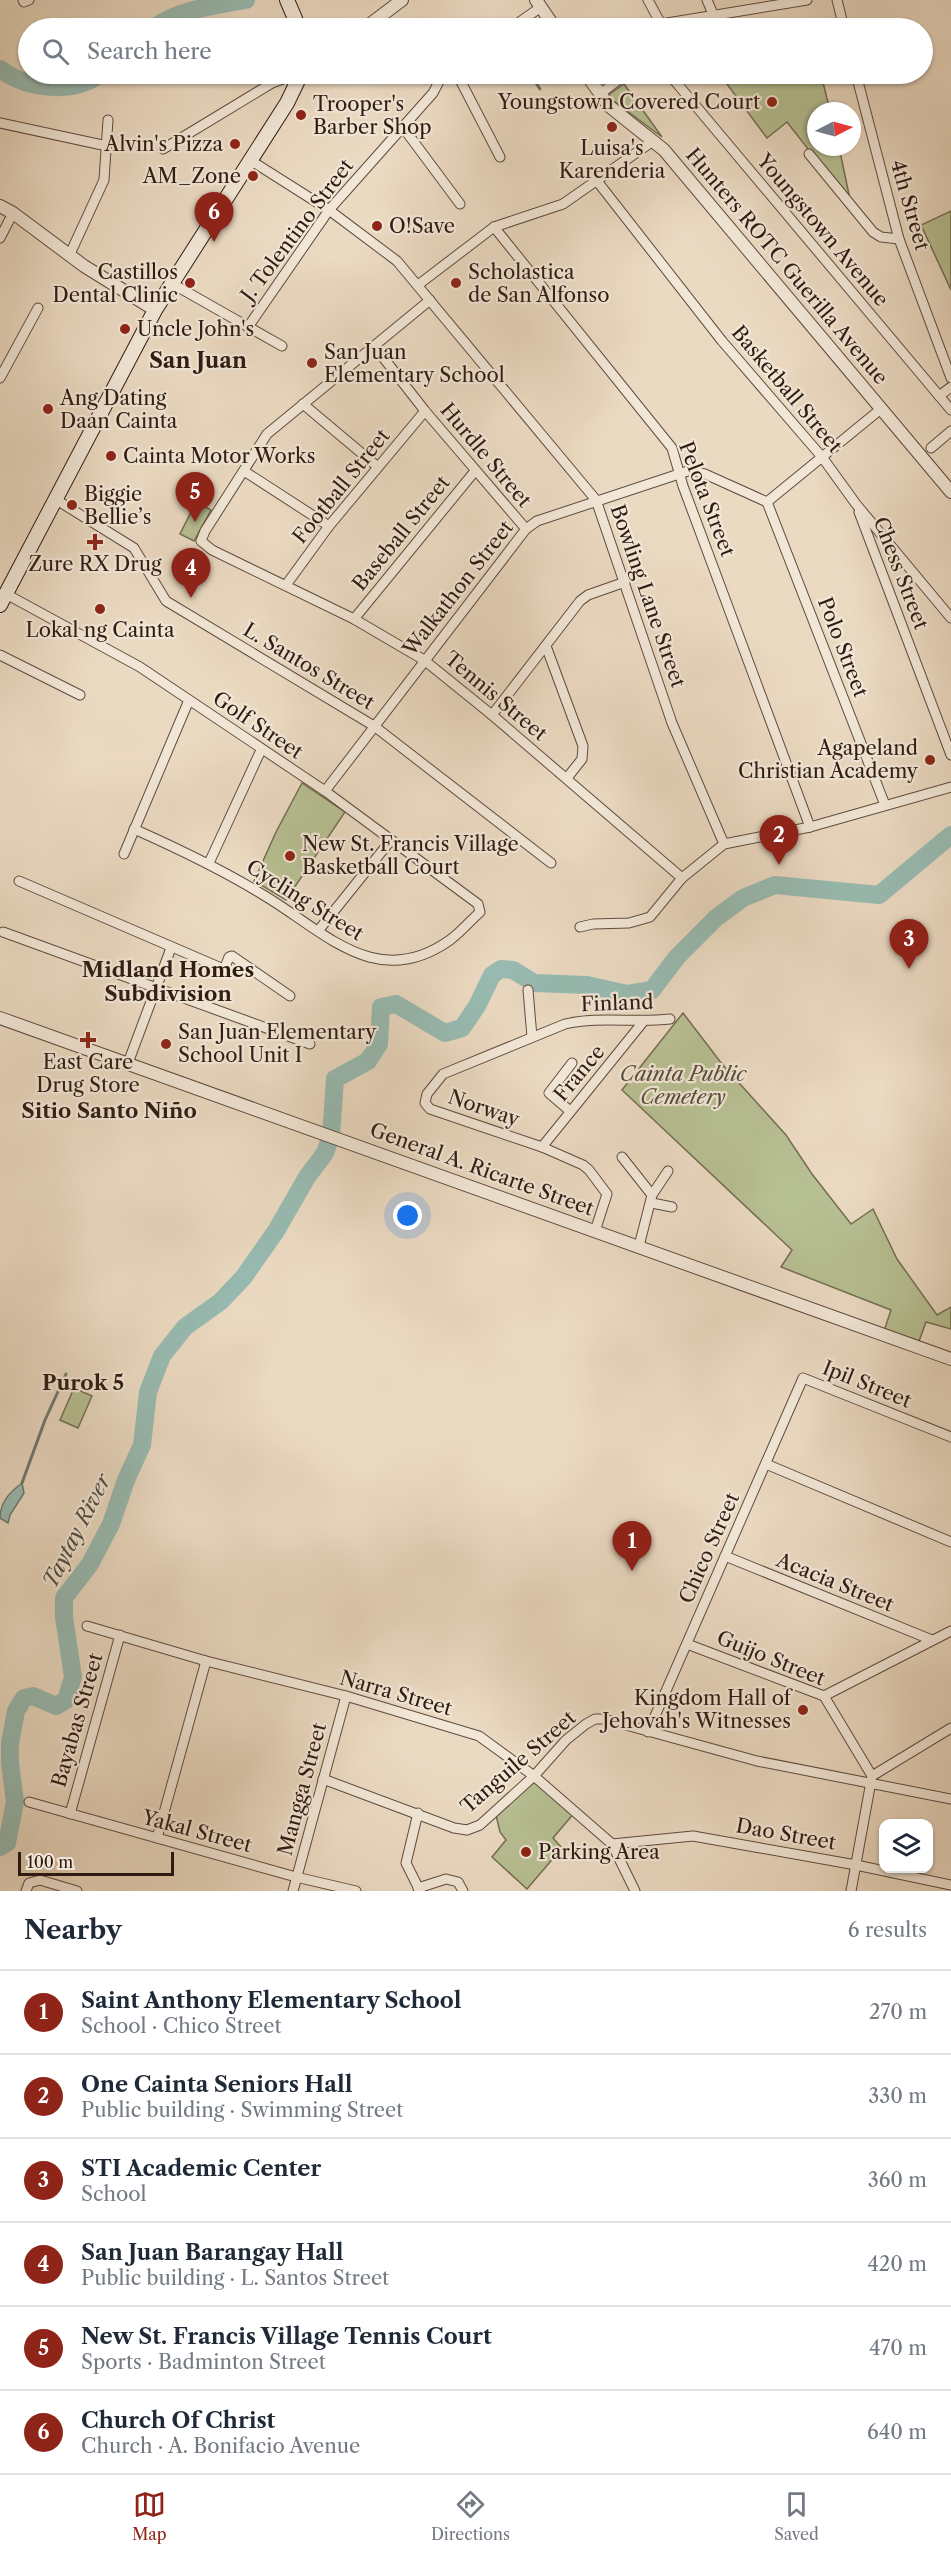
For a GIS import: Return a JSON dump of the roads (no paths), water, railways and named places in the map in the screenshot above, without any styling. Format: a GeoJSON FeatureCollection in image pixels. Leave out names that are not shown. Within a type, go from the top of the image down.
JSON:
{"type":"FeatureCollection","features":[{"type":"Feature","properties":{"kind":"main road"},"geometry":{"type":"LineString","coordinates":[[287,0],[294,18]]}},
{"type":"Feature","properties":{"kind":"main road"},"geometry":{"type":"LineString","coordinates":[[3,599],[155,310],[292,95],[297,84]]}},
{"type":"Feature","properties":{"kind":"street"},"geometry":{"type":"LineString","coordinates":[[378,18],[402,0]]}},
{"type":"Feature","properties":{"kind":"street"},"geometry":{"type":"LineString","coordinates":[[648,0],[656,18]]}},
{"type":"Feature","properties":{"kind":"street"},"geometry":{"type":"LineString","coordinates":[[707,0],[713,14]]}},
{"type":"Feature","properties":{"kind":"street"},"geometry":{"type":"LineString","coordinates":[[695,18],[807,0]]}},
{"type":"Feature","properties":{"kind":"street"},"geometry":{"type":"LineString","coordinates":[[837,0],[842,18]]}},
{"type":"Feature","properties":{"kind":"street"},"geometry":{"type":"LineString","coordinates":[[522,18],[539,3],[549,18]]}},
{"type":"Feature","properties":{"kind":"street"},"geometry":{"type":"LineString","coordinates":[[163,149],[270,84]]}},
{"type":"Feature","properties":{"kind":"street","name":"J. Tolentino Street"},"geometry":{"type":"LineString","coordinates":[[248,327],[329,210],[434,93],[438,84]]}},
{"type":"Feature","properties":{"kind":"street"},"geometry":{"type":"LineString","coordinates":[[462,84],[500,157]]}},
{"type":"Feature","properties":{"kind":"street","name":"Hunters ROTC Guerilla Avenue"},"geometry":{"type":"LineString","coordinates":[[593,84],[609,106],[664,150],[686,175],[951,492]]}},
{"type":"Feature","properties":{"kind":"street"},"geometry":{"type":"LineString","coordinates":[[600,94],[613,84]]}},
{"type":"Feature","properties":{"kind":"street","name":"Youngstown Avenue"},"geometry":{"type":"LineString","coordinates":[[677,84],[951,410]]}},
{"type":"Feature","properties":{"kind":"street","name":"4th Street"},"geometry":{"type":"LineString","coordinates":[[859,84],[899,239],[951,378]]}},
{"type":"Feature","properties":{"kind":"street"},"geometry":{"type":"LineString","coordinates":[[70,255],[104,180],[108,120]]}},
{"type":"Feature","properties":{"kind":"street"},"geometry":{"type":"LineString","coordinates":[[0,123],[107,146]]}},
{"type":"Feature","properties":{"kind":"street"},"geometry":{"type":"LineString","coordinates":[[402,126],[460,204]]}},
{"type":"Feature","properties":{"kind":"street"},"geometry":{"type":"LineString","coordinates":[[329,526],[244,471],[267,434],[375,347],[424,293],[494,226],[556,208],[653,141]]}},
{"type":"Feature","properties":{"kind":"street"},"geometry":{"type":"LineString","coordinates":[[811,156],[873,232],[881,237],[899,239]]}},
{"type":"Feature","properties":{"kind":"street","name":"Bowling Lane Street"},"geometry":{"type":"LineString","coordinates":[[250,160],[329,210],[397,261],[596,500],[672,723],[724,844]]}},
{"type":"Feature","properties":{"kind":"street","name":"Basketball Street"},"geometry":{"type":"LineString","coordinates":[[597,181],[722,341],[822,458],[856,504],[951,618]]}},
{"type":"Feature","properties":{"kind":"street"},"geometry":{"type":"LineString","coordinates":[[0,206],[13,213],[84,266],[155,310]]}},
{"type":"Feature","properties":{"kind":"street"},"geometry":{"type":"LineString","coordinates":[[0,238],[13,213]]}},
{"type":"Feature","properties":{"kind":"street","name":"Pelota Street"},"geometry":{"type":"LineString","coordinates":[[494,226],[672,448],[810,827]]}},
{"type":"Feature","properties":{"kind":"street"},"geometry":{"type":"LineString","coordinates":[[881,237],[896,227]]}},
{"type":"Feature","properties":{"kind":"street"},"geometry":{"type":"LineString","coordinates":[[171,283],[282,346]]}},
{"type":"Feature","properties":{"kind":"street"},"geometry":{"type":"LineString","coordinates":[[0,378],[38,308]]}},
{"type":"Feature","properties":{"kind":"street","name":"Hurdle Street"},"geometry":{"type":"LineString","coordinates":[[375,347],[425,411],[526,529]]}},
{"type":"Feature","properties":{"kind":"street"},"geometry":{"type":"LineString","coordinates":[[939,396],[951,387]]}},
{"type":"Feature","properties":{"kind":"street"},"geometry":{"type":"LineString","coordinates":[[303,404],[378,467]]}},
{"type":"Feature","properties":{"kind":"street"},"geometry":{"type":"LineString","coordinates":[[767,502],[882,408]]}},
{"type":"Feature","properties":{"kind":"street","name":"Football Street"},"geometry":{"type":"LineString","coordinates":[[286,585],[329,526],[425,411]]}},
{"type":"Feature","properties":{"kind":"street"},"geometry":{"type":"LineString","coordinates":[[932,448],[951,431]]}},
{"type":"Feature","properties":{"kind":"street","name":"Walkathon Street"},"geometry":{"type":"LineString","coordinates":[[325,790],[526,529],[537,521],[691,470],[767,502]]}},
{"type":"Feature","properties":{"kind":"street","name":"Tennis Street"},"geometry":{"type":"LineString","coordinates":[[244,471],[205,531],[201,541],[212,550],[354,619],[424,660],[567,778],[682,878]]}},
{"type":"Feature","properties":{"kind":"street","name":"Baseball Street"},"geometry":{"type":"LineString","coordinates":[[354,619],[475,471]]}},
{"type":"Feature","properties":{"kind":"street","name":"L. Santos Street"},"geometry":{"type":"LineString","coordinates":[[55,499],[134,548],[166,601],[374,726],[551,863]]}},
{"type":"Feature","properties":{"kind":"street","name":"Polo Street"},"geometry":{"type":"LineString","coordinates":[[767,502],[885,805]]}},
{"type":"Feature","properties":{"kind":"street","name":"Chess Street"},"geometry":{"type":"LineString","coordinates":[[856,504],[951,755]]}},
{"type":"Feature","properties":{"kind":"street"},"geometry":{"type":"LineString","coordinates":[[492,715],[580,601],[588,595],[625,582]]}},
{"type":"Feature","properties":{"kind":"street","name":"Golf Street"},"geometry":{"type":"LineString","coordinates":[[3,599],[140,667],[261,750],[325,790],[478,904]]}},
{"type":"Feature","properties":{"kind":"street"},"geometry":{"type":"LineString","coordinates":[[546,646],[583,747],[582,759],[567,778]]}},
{"type":"Feature","properties":{"kind":"street"},"geometry":{"type":"LineString","coordinates":[[0,655],[80,695]]}},
{"type":"Feature","properties":{"kind":"street"},"geometry":{"type":"LineString","coordinates":[[124,854],[189,700]]}},
{"type":"Feature","properties":{"kind":"street"},"geometry":{"type":"LineString","coordinates":[[209,863],[261,750]]}},
{"type":"Feature","properties":{"kind":"street"},"geometry":{"type":"LineString","coordinates":[[580,927],[593,924],[629,923],[650,917],[682,878],[724,844],[810,827],[951,787]]}},
{"type":"Feature","properties":{"kind":"street","name":"Cycling Street"},"geometry":{"type":"LineString","coordinates":[[134,829],[209,863],[362,957],[391,960],[421,956],[450,940],[480,912],[478,904]]}},
{"type":"Feature","properties":{"kind":"street"},"geometry":{"type":"LineString","coordinates":[[318,931],[391,840]]}},
{"type":"Feature","properties":{"kind":"street"},"geometry":{"type":"LineString","coordinates":[[18,881],[171,948],[223,968],[232,956],[290,996]]}},
{"type":"Feature","properties":{"kind":"street"},"geometry":{"type":"LineString","coordinates":[[3,932],[310,1044]]}},
{"type":"Feature","properties":{"kind":"street"},"geometry":{"type":"LineString","coordinates":[[128,1063],[171,948]]}},
{"type":"Feature","properties":{"kind":"street"},"geometry":{"type":"LineString","coordinates":[[528,990],[532,1037]]}},
{"type":"Feature","properties":{"kind":"street","name":"General A. Ricarte Street"},"geometry":{"type":"LineString","coordinates":[[0,1018],[340,1138],[951,1359]]}},
{"type":"Feature","properties":{"kind":"street","name":"Finland"},"geometry":{"type":"LineString","coordinates":[[532,1037],[579,1021],[643,1022],[670,1019]]}},
{"type":"Feature","properties":{"kind":"street","name":"France"},"geometry":{"type":"LineString","coordinates":[[542,1147],[631,1040],[643,1022]]}},
{"type":"Feature","properties":{"kind":"street","name":"Norway"},"geometry":{"type":"LineString","coordinates":[[532,1037],[443,1074],[427,1094],[425,1103],[430,1109],[542,1147],[589,1170],[607,1194],[595,1231]]}},
{"type":"Feature","properties":{"kind":"street"},"geometry":{"type":"LineString","coordinates":[[570,1111],[549,1093],[572,1063]]}},
{"type":"Feature","properties":{"kind":"street"},"geometry":{"type":"LineString","coordinates":[[622,1157],[652,1199],[672,1207]]}},
{"type":"Feature","properties":{"kind":"street"},"geometry":{"type":"LineString","coordinates":[[639,1246],[652,1199],[668,1171]]}},
{"type":"Feature","properties":{"kind":"street","name":"Ipil Street"},"geometry":{"type":"LineString","coordinates":[[803,1378],[951,1437]]}},
{"type":"Feature","properties":{"kind":"street","name":"Chico Street"},"geometry":{"type":"LineString","coordinates":[[648,1731],[803,1378]]}},
{"type":"Feature","properties":{"kind":"street"},"geometry":{"type":"LineString","coordinates":[[766,1464],[951,1542]]}},
{"type":"Feature","properties":{"kind":"street","name":"Acacia Street"},"geometry":{"type":"LineString","coordinates":[[725,1556],[932,1640]]}},
{"type":"Feature","properties":{"kind":"street","name":"Narra Street"},"geometry":{"type":"LineString","coordinates":[[87,1626],[206,1661],[346,1696],[480,1736],[534,1776],[612,1844],[635,1891]]}},
{"type":"Feature","properties":{"kind":"street"},"geometry":{"type":"LineString","coordinates":[[824,1696],[951,1631]]}},
{"type":"Feature","properties":{"kind":"street","name":"Bayabas Street"},"geometry":{"type":"LineString","coordinates":[[70,1814],[120,1635]]}},
{"type":"Feature","properties":{"kind":"street","name":"Guijo Street"},"geometry":{"type":"LineString","coordinates":[[687,1644],[824,1696],[872,1781]]}},
{"type":"Feature","properties":{"kind":"street"},"geometry":{"type":"LineString","coordinates":[[157,1838],[206,1661]]}},
{"type":"Feature","properties":{"kind":"street","name":"Mangga Street"},"geometry":{"type":"LineString","coordinates":[[293,1891],[346,1696]]}},
{"type":"Feature","properties":{"kind":"street","name":"Tanguile Street"},"geometry":{"type":"LineString","coordinates":[[323,1779],[454,1828],[467,1830],[480,1825],[534,1776],[566,1740],[595,1719],[604,1719],[757,1761],[872,1781],[951,1799]]}},
{"type":"Feature","properties":{"kind":"street"},"geometry":{"type":"LineString","coordinates":[[851,1891],[872,1781],[951,1728]]}},
{"type":"Feature","properties":{"kind":"street","name":"Yakal Street"},"geometry":{"type":"LineString","coordinates":[[29,1802],[296,1877],[356,1891]]}},
{"type":"Feature","properties":{"kind":"street"},"geometry":{"type":"LineString","coordinates":[[418,1813],[406,1863],[419,1890],[446,1879],[458,1882],[462,1891]]}},
{"type":"Feature","properties":{"kind":"street","name":"Dao Street"},"geometry":{"type":"LineString","coordinates":[[612,1844],[693,1836],[856,1865],[951,1885]]}},
{"type":"Feature","properties":{"kind":"street"},"geometry":{"type":"LineString","coordinates":[[26,1891],[29,1883],[40,1880],[77,1891]]}},
{"type":"Feature","properties":{"kind":"water"},"geometry":{"type":"Polygon","coordinates":[[[22,1483],[24,1493],[10,1515],[8,1523],[0,1518],[0,1512],[10,1494],[22,1483]]]}},
{"type":"Feature","properties":{"kind":"waterway"},"geometry":{"type":"LineString","coordinates":[[172,18],[210,6],[246,0]]}},
{"type":"Feature","properties":{"kind":"waterway"},"geometry":{"type":"LineString","coordinates":[[0,69],[18,79]]}},
{"type":"Feature","properties":{"kind":"waterway"},"geometry":{"type":"LineString","coordinates":[[33,84],[50,87],[80,84]]}},
{"type":"Feature","properties":{"kind":"waterway"},"geometry":{"type":"LineString","coordinates":[[537,84],[540,89]]}},
{"type":"Feature","properties":{"kind":"waterway","name":"Taytay River"},"geometry":{"type":"LineString","coordinates":[[0,1847],[7,1843],[15,1802],[10,1743],[16,1711],[24,1698],[33,1696],[56,1706],[66,1700],[73,1677],[64,1617],[64,1598],[90,1564],[111,1524],[126,1480],[142,1445],[148,1392],[162,1356],[185,1327],[220,1302],[243,1278],[276,1231],[307,1177],[325,1153],[331,1136],[335,1079],[368,1061],[379,1044],[381,1007],[396,1004],[445,1033],[462,1028],[477,1006],[492,975],[501,969],[513,970],[534,983],[587,985],[627,994],[652,990],[677,957],[716,918],[743,898],[775,885],[879,895],[951,835]]}},
{"type":"Feature","properties":{"kind":"waterway"},"geometry":{"type":"LineString","coordinates":[[22,1483],[45,1420],[66,1374]]}},
{"type":"Feature","properties":{"kind":"place","name":"Youngstown Covered Court"},"geometry":{"type":"Point","coordinates":[772,102]}},
{"type":"Feature","properties":{"kind":"place","name":"Trooper's Barber Shop"},"geometry":{"type":"Point","coordinates":[301,115]}},
{"type":"Feature","properties":{"kind":"place","name":"Luisa's Karenderia"},"geometry":{"type":"Point","coordinates":[612,127]}},
{"type":"Feature","properties":{"kind":"place","name":"Alvin's Pizza"},"geometry":{"type":"Point","coordinates":[235,144]}},
{"type":"Feature","properties":{"kind":"place","name":"AM_Zone"},"geometry":{"type":"Point","coordinates":[253,176]}},
{"type":"Feature","properties":{"kind":"place","name":"O!Save"},"geometry":{"type":"Point","coordinates":[377,226]}},
{"type":"Feature","properties":{"kind":"place","name":"Church Of Christ"},"geometry":{"type":"Point","coordinates":[214,242]}},
{"type":"Feature","properties":{"kind":"place","name":"Castillos Dental Clinic"},"geometry":{"type":"Point","coordinates":[190,283]}},
{"type":"Feature","properties":{"kind":"place","name":"Scholastica de San Alfonso"},"geometry":{"type":"Point","coordinates":[456,283]}},
{"type":"Feature","properties":{"kind":"place","name":"Uncle John's"},"geometry":{"type":"Point","coordinates":[125,329]}},
{"type":"Feature","properties":{"kind":"place","name":"San Juan Elementary School"},"geometry":{"type":"Point","coordinates":[312,363]}},
{"type":"Feature","properties":{"kind":"place","name":"Ang Dating Daan Cainta"},"geometry":{"type":"Point","coordinates":[48,409]}},
{"type":"Feature","properties":{"kind":"place","name":"Cainta Motor Works"},"geometry":{"type":"Point","coordinates":[111,456]}},
{"type":"Feature","properties":{"kind":"place","name":"Biggie Bellie’s"},"geometry":{"type":"Point","coordinates":[72,505]}},
{"type":"Feature","properties":{"kind":"place","name":"New St. Francis Village Tennis Court"},"geometry":{"type":"Point","coordinates":[195,522]}},
{"type":"Feature","properties":{"kind":"place","name":"Zure RX Drug"},"geometry":{"type":"Point","coordinates":[95,542]}},
{"type":"Feature","properties":{"kind":"place","name":"San Juan Barangay Hall"},"geometry":{"type":"Point","coordinates":[191,598]}},
{"type":"Feature","properties":{"kind":"place","name":"Lokal ng Cainta"},"geometry":{"type":"Point","coordinates":[100,609]}},
{"type":"Feature","properties":{"kind":"place","name":"Agapeland Christian Academy"},"geometry":{"type":"Point","coordinates":[930,760]}},
{"type":"Feature","properties":{"kind":"place","name":"New St. Francis Village Basketball Court"},"geometry":{"type":"Point","coordinates":[290,856]}},
{"type":"Feature","properties":{"kind":"place","name":"One Cainta Seniors Hall"},"geometry":{"type":"Point","coordinates":[779,865]}},
{"type":"Feature","properties":{"kind":"place","name":"STI Academic Center"},"geometry":{"type":"Point","coordinates":[909,969]}},
{"type":"Feature","properties":{"kind":"place","name":"East Care Drug Store"},"geometry":{"type":"Point","coordinates":[88,1040]}},
{"type":"Feature","properties":{"kind":"place","name":"San Juan Elementary School Unit I"},"geometry":{"type":"Point","coordinates":[166,1044]}},
{"type":"Feature","properties":{"kind":"place","name":"Saint Anthony Elementary School"},"geometry":{"type":"Point","coordinates":[632,1571]}},
{"type":"Feature","properties":{"kind":"place","name":"Kingdom Hall of Jehovah's Witnesses"},"geometry":{"type":"Point","coordinates":[803,1710]}},
{"type":"Feature","properties":{"kind":"place","name":"Parking Area"},"geometry":{"type":"Point","coordinates":[526,1852]}},
{"type":"Feature","properties":{"kind":"district","name":"San Juan"},"geometry":{"type":"Point","coordinates":[198,360]}},
{"type":"Feature","properties":{"kind":"district","name":"Midland Homes Subdivision"},"geometry":{"type":"Point","coordinates":[168,982]}},
{"type":"Feature","properties":{"kind":"district","name":"Sitio Santo Niño"},"geometry":{"type":"Point","coordinates":[109,1111]}},
{"type":"Feature","properties":{"kind":"district","name":"Purok 5"},"geometry":{"type":"Point","coordinates":[83,1383]}},
{"type":"Feature","properties":{"kind":"park label","name":"Cainta Public Cemetery"},"geometry":{"type":"Point","coordinates":[683,1086]}}]}
